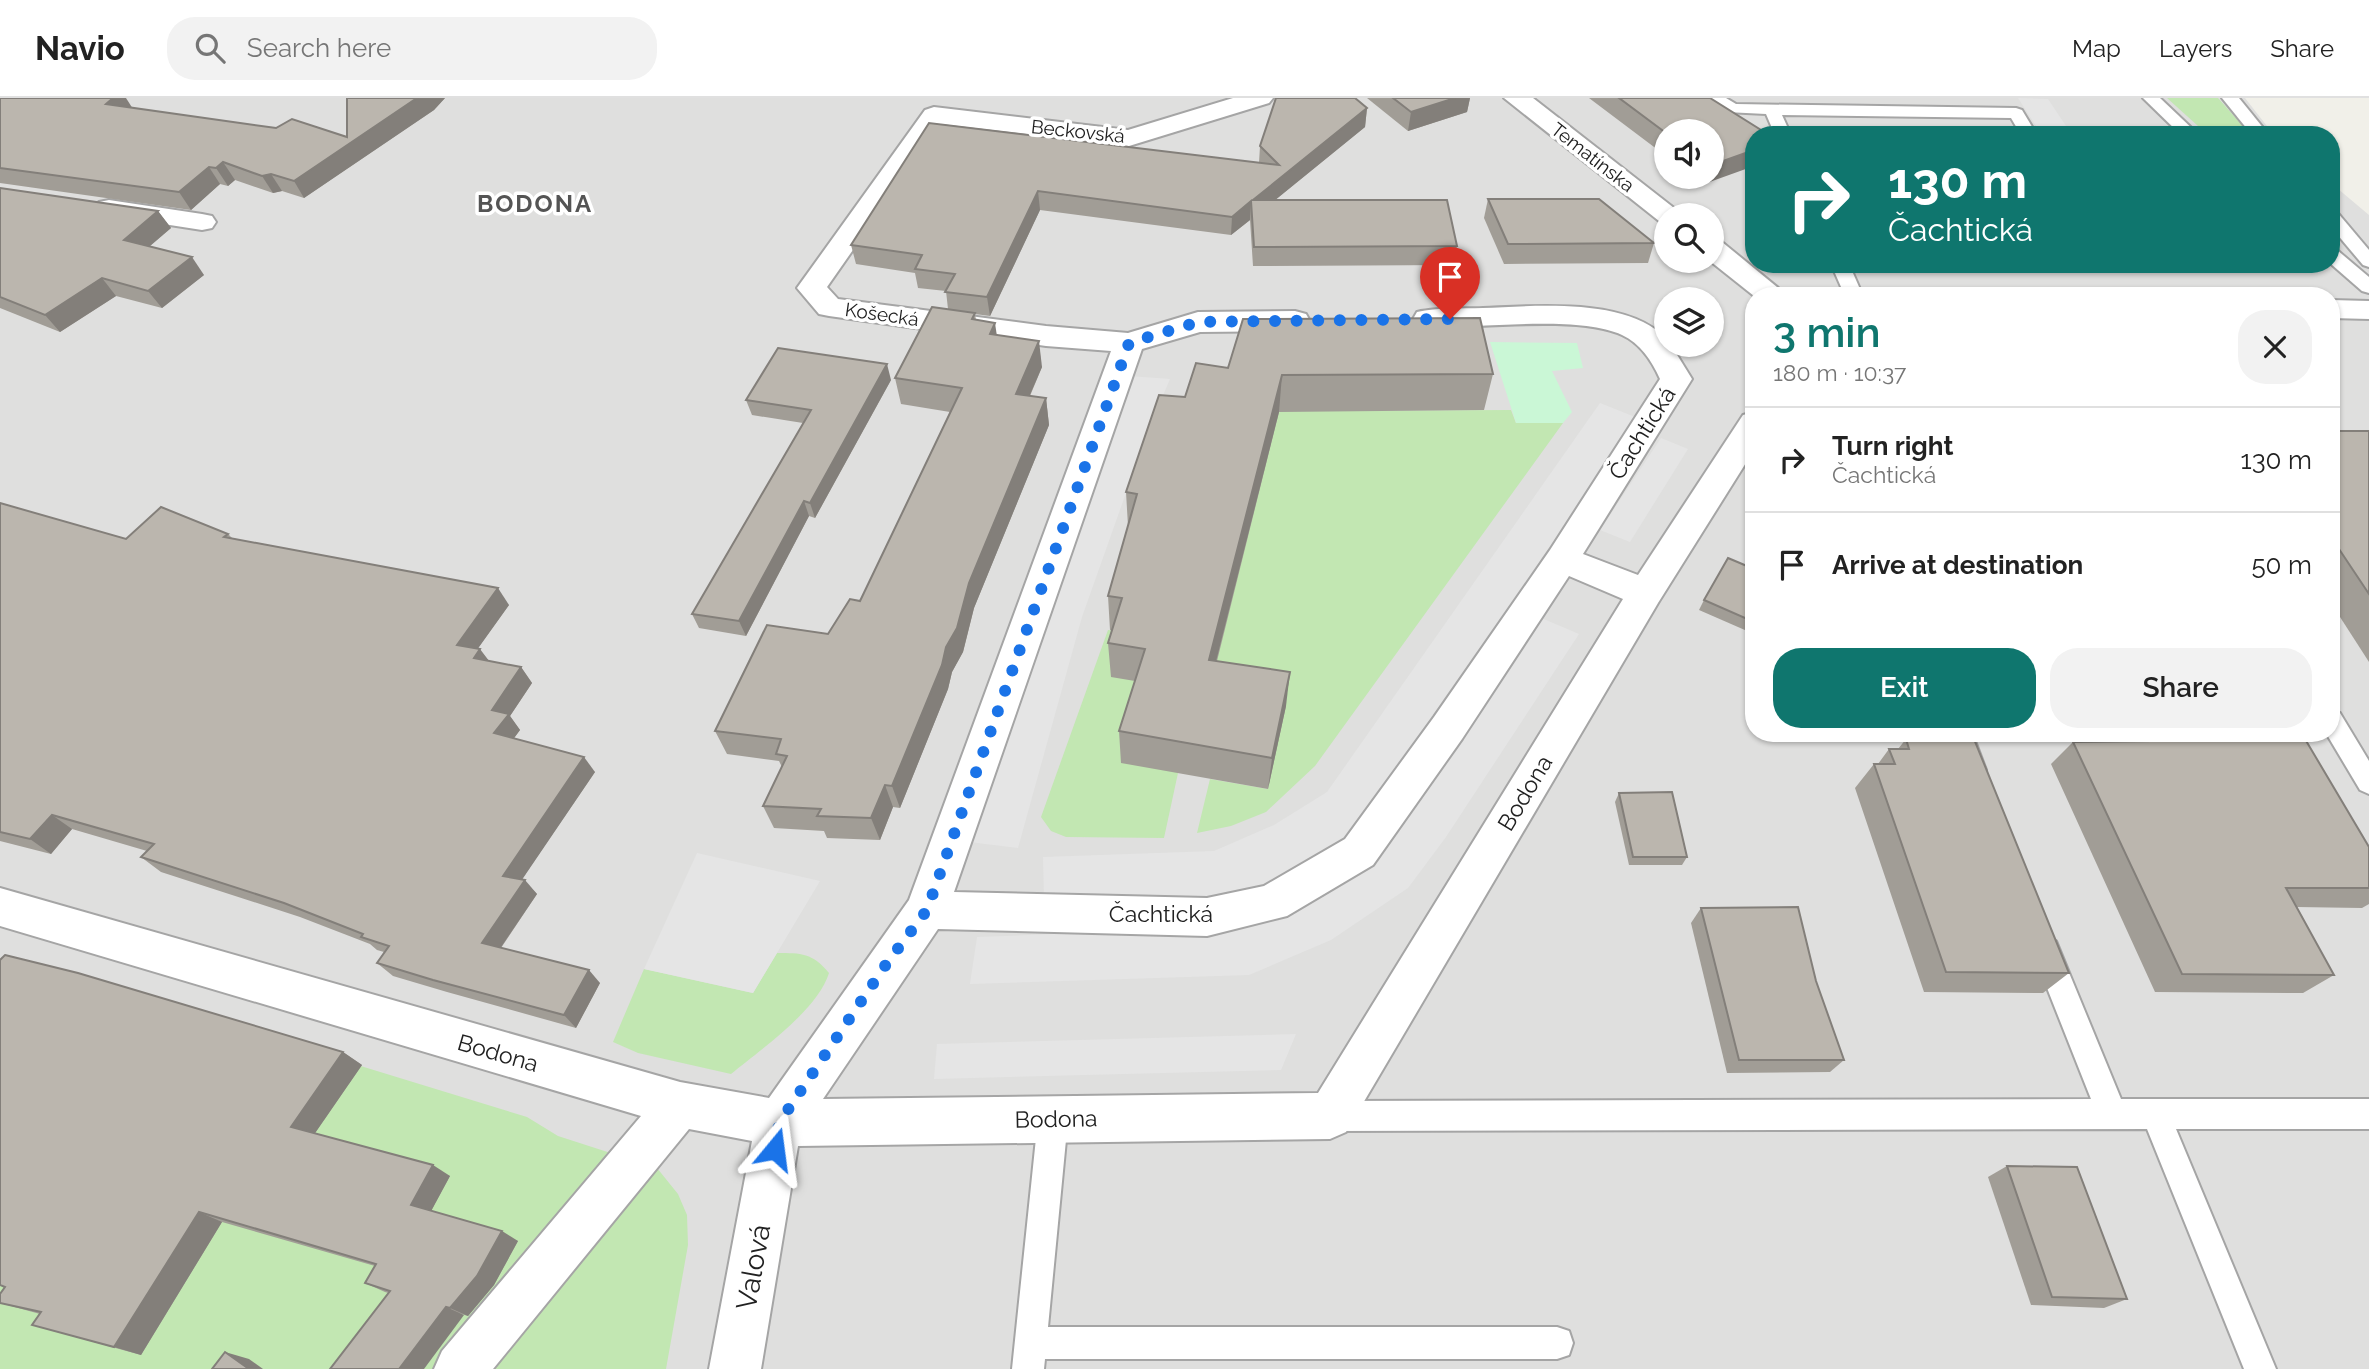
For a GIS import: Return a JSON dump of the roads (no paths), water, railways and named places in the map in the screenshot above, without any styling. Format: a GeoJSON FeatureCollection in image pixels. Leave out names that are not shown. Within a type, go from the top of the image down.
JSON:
{"type":"FeatureCollection","features":[{"type":"Feature","properties":{"kind":"street","name":"Beckovská"},"geometry":{"type":"LineString","coordinates":[[934,115],[1129,138],[1260,98]]}},
{"type":"Feature","properties":{"kind":"street","name":"Tematínska"},"geometry":{"type":"LineString","coordinates":[[1517,98],[1654,203]]}},
{"type":"Feature","properties":{"kind":"street","name":"Košecká"},"geometry":{"type":"LineString","coordinates":[[934,115],[812,288],[829,307],[1046,336],[1129,343]]}},
{"type":"Feature","properties":{"kind":"street"},"geometry":{"type":"LineString","coordinates":[[81,204],[202,222]]}},
{"type":"Feature","properties":{"kind":"street"},"geometry":{"type":"LineString","coordinates":[[1724,257],[1762,287]]}},
{"type":"Feature","properties":{"kind":"street"},"geometry":{"type":"LineString","coordinates":[[2340,309],[2369,310]]}},
{"type":"Feature","properties":{"kind":"street","name":"Čachtická"},"geometry":{"type":"LineString","coordinates":[[927,910],[1206,917],[1272,903],[1359,852],[1448,728],[1562,559],[1676,379],[1667,358],[1633,328],[1590,317],[1394,320]]}},
{"type":"Feature","properties":{"kind":"street"},"geometry":{"type":"LineString","coordinates":[[779,1123],[887,963],[927,910],[1129,343],[1198,322],[1324,321]]}},
{"type":"Feature","properties":{"kind":"street","name":"Bodona"},"geometry":{"type":"LineString","coordinates":[[0,907],[680,1105],[779,1123],[1330,1116],[1645,593],[1745,437]]}},
{"type":"Feature","properties":{"kind":"street"},"geometry":{"type":"LineString","coordinates":[[1562,559],[1645,593]]}},
{"type":"Feature","properties":{"kind":"street"},"geometry":{"type":"LineString","coordinates":[[460,1369],[680,1105]]}},
{"type":"Feature","properties":{"kind":"street","name":"Valová"},"geometry":{"type":"LineString","coordinates":[[735,1369],[779,1123]]}},
{"type":"Feature","properties":{"kind":"lane"},"geometry":{"type":"LineString","coordinates":[[1715,98],[1732,109],[2016,113],[2024,126]]}},
{"type":"Feature","properties":{"kind":"lane"},"geometry":{"type":"LineString","coordinates":[[2151,98],[2181,126]]}},
{"type":"Feature","properties":{"kind":"lane"},"geometry":{"type":"LineString","coordinates":[[2230,98],[2253,126]]}},
{"type":"Feature","properties":{"kind":"lane"},"geometry":{"type":"LineString","coordinates":[[1772,110],[1779,126]]}},
{"type":"Feature","properties":{"kind":"lane"},"geometry":{"type":"LineString","coordinates":[[2340,227],[2369,261]]}},
{"type":"Feature","properties":{"kind":"lane"},"geometry":{"type":"LineString","coordinates":[[2340,262],[2369,286]]}},
{"type":"Feature","properties":{"kind":"lane"},"geometry":{"type":"LineString","coordinates":[[2340,735],[2369,783]]}},
{"type":"Feature","properties":{"kind":"lane"},"geometry":{"type":"LineString","coordinates":[[1964,742],[1985,797]]}},
{"type":"Feature","properties":{"kind":"lane"},"geometry":{"type":"LineString","coordinates":[[2036,924],[2112,1114]]}},
{"type":"Feature","properties":{"kind":"lane"},"geometry":{"type":"LineString","coordinates":[[1330,1116],[2369,1114]]}},
{"type":"Feature","properties":{"kind":"lane"},"geometry":{"type":"LineString","coordinates":[[2156,1115],[2260,1369]]}},
{"type":"Feature","properties":{"kind":"lane"},"geometry":{"type":"LineString","coordinates":[[1053,1119],[1030,1356],[1557,1343]]}},
{"type":"Feature","properties":{"kind":"district","name":"BODONA"},"geometry":{"type":"Point","coordinates":[535,204]}}]}
